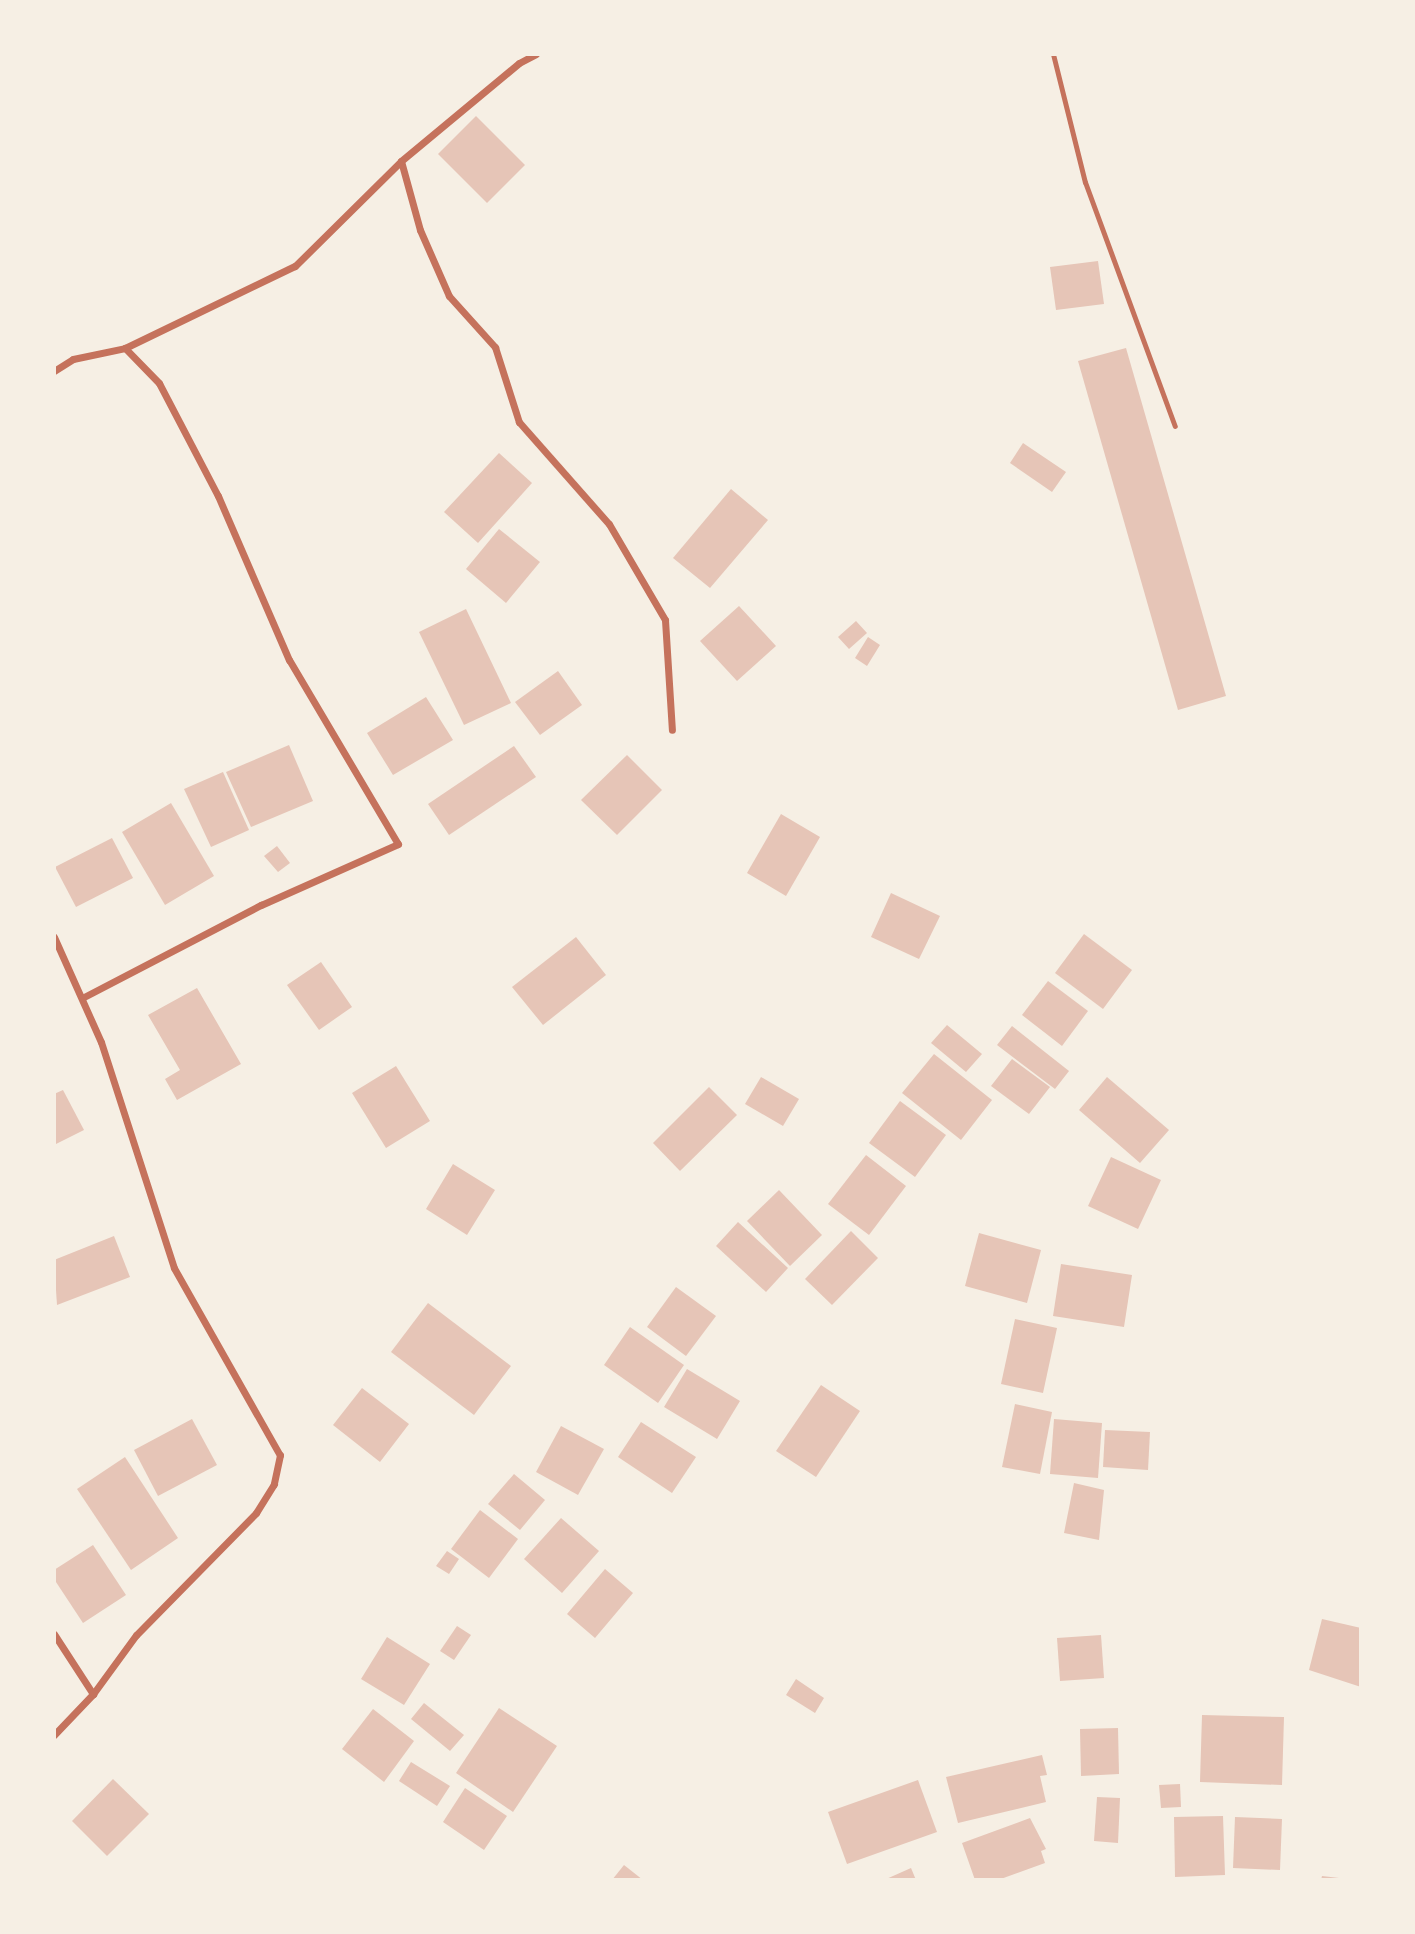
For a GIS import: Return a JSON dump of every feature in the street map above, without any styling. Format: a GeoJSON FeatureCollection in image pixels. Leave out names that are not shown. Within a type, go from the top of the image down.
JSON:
{"type":"FeatureCollection","features":[{"type":"Feature","properties":{"kind":"street"},"geometry":{"type":"LineString","coordinates":[[54,371],[73,359],[125,348],[295,266],[401,161],[519,63],[536,54]]}},
{"type":"Feature","properties":{"kind":"street"},"geometry":{"type":"LineString","coordinates":[[401,161],[420,230],[449,296],[495,347],[519,422],[609,524],[665,620],[672,730]]}},
{"type":"Feature","properties":{"kind":"street"},"geometry":{"type":"LineString","coordinates":[[82,998],[261,905],[398,844],[289,660],[218,496],[159,383],[125,348]]}},
{"type":"Feature","properties":{"kind":"street"},"geometry":{"type":"LineString","coordinates":[[54,937],[101,1042],[174,1268],[280,1455],[274,1484],[256,1513],[136,1635],[93,1694],[54,1735]]}},
{"type":"Feature","properties":{"kind":"street"},"geometry":{"type":"LineString","coordinates":[[54,1634],[93,1694]]}},
{"type":"Feature","properties":{"kind":"lane"},"geometry":{"type":"LineString","coordinates":[[1053,54],[1085,182],[1175,426]]}},
{"type":"Feature","properties":{"kind":"building"},"geometry":{"type":"Polygon","coordinates":[[[476,116],[525,165],[487,203],[438,154],[476,116]]]}},
{"type":"Feature","properties":{"kind":"building"},"geometry":{"type":"Polygon","coordinates":[[[1098,261],[1104,304],[1056,310],[1050,267],[1098,261]]]}},
{"type":"Feature","properties":{"kind":"building"},"geometry":{"type":"Polygon","coordinates":[[[1126,348],[1226,696],[1178,710],[1078,361],[1126,348]]]}},
{"type":"Feature","properties":{"kind":"building"},"geometry":{"type":"Polygon","coordinates":[[[1023,443],[1066,472],[1052,492],[1010,463],[1023,443]]]}},
{"type":"Feature","properties":{"kind":"building"},"geometry":{"type":"Polygon","coordinates":[[[499,453],[532,483],[478,543],[444,512],[499,453]]]}},
{"type":"Feature","properties":{"kind":"building"},"geometry":{"type":"Polygon","coordinates":[[[731,489],[768,520],[710,588],[673,558],[731,489]]]}},
{"type":"Feature","properties":{"kind":"building"},"geometry":{"type":"Polygon","coordinates":[[[499,529],[540,562],[506,603],[466,569],[499,529]]]}},
{"type":"Feature","properties":{"kind":"building"},"geometry":{"type":"Polygon","coordinates":[[[739,606],[776,646],[737,681],[700,641],[739,606]]]}},
{"type":"Feature","properties":{"kind":"building"},"geometry":{"type":"Polygon","coordinates":[[[466,609],[511,703],[464,725],[419,632],[466,609]]]}},
{"type":"Feature","properties":{"kind":"building"},"geometry":{"type":"Polygon","coordinates":[[[856,621],[867,633],[849,649],[838,637],[856,621]]]}},
{"type":"Feature","properties":{"kind":"building"},"geometry":{"type":"Polygon","coordinates":[[[868,637],[880,645],[867,666],[855,658],[868,637]]]}},
{"type":"Feature","properties":{"kind":"building"},"geometry":{"type":"Polygon","coordinates":[[[558,671],[582,705],[540,735],[515,702],[558,671]]]}},
{"type":"Feature","properties":{"kind":"building"},"geometry":{"type":"Polygon","coordinates":[[[426,697],[453,740],[393,775],[367,733],[426,697]]]}},
{"type":"Feature","properties":{"kind":"building"},"geometry":{"type":"Polygon","coordinates":[[[289,745],[313,801],[251,827],[226,772],[289,745]]]}},
{"type":"Feature","properties":{"kind":"building"},"geometry":{"type":"Polygon","coordinates":[[[514,746],[536,777],[449,835],[428,804],[514,746]]]}},
{"type":"Feature","properties":{"kind":"building"},"geometry":{"type":"Polygon","coordinates":[[[627,755],[662,790],[617,835],[581,800],[627,755]]]}},
{"type":"Feature","properties":{"kind":"building"},"geometry":{"type":"Polygon","coordinates":[[[223,772],[249,830],[211,847],[184,789],[223,772]]]}},
{"type":"Feature","properties":{"kind":"building"},"geometry":{"type":"Polygon","coordinates":[[[171,803],[214,876],[165,905],[122,832],[171,803]]]}},
{"type":"Feature","properties":{"kind":"building"},"geometry":{"type":"Polygon","coordinates":[[[781,814],[820,837],[786,896],[747,873],[781,814]]]}},
{"type":"Feature","properties":{"kind":"building"},"geometry":{"type":"Polygon","coordinates":[[[112,838],[133,878],[76,907],[55,867],[112,838]]]}},
{"type":"Feature","properties":{"kind":"building"},"geometry":{"type":"Polygon","coordinates":[[[277,846],[290,863],[278,872],[264,856],[277,846]]]}},
{"type":"Feature","properties":{"kind":"building"},"geometry":{"type":"Polygon","coordinates":[[[891,893],[940,916],[919,959],[871,937],[891,893]]]}},
{"type":"Feature","properties":{"kind":"building"},"geometry":{"type":"Polygon","coordinates":[[[1084,934],[1132,970],[1103,1009],[1055,973],[1084,934]]]}},
{"type":"Feature","properties":{"kind":"building"},"geometry":{"type":"Polygon","coordinates":[[[576,937],[606,975],[543,1025],[512,987],[576,937]]]}},
{"type":"Feature","properties":{"kind":"building"},"geometry":{"type":"Polygon","coordinates":[[[321,962],[352,1007],[319,1030],[287,985],[321,962]]]}},
{"type":"Feature","properties":{"kind":"building"},"geometry":{"type":"Polygon","coordinates":[[[1048,981],[1088,1011],[1062,1046],[1022,1015],[1048,981]]]}},
{"type":"Feature","properties":{"kind":"building"},"geometry":{"type":"Polygon","coordinates":[[[197,988],[241,1064],[177,1100],[165,1079],[180,1070],[148,1015],[197,988]]]}},
{"type":"Feature","properties":{"kind":"building"},"geometry":{"type":"Polygon","coordinates":[[[947,1025],[982,1054],[966,1072],[931,1043],[947,1025]]]}},
{"type":"Feature","properties":{"kind":"building"},"geometry":{"type":"Polygon","coordinates":[[[1012,1026],[1069,1071],[1055,1089],[997,1045],[1012,1026]]]}},
{"type":"Feature","properties":{"kind":"building"},"geometry":{"type":"Polygon","coordinates":[[[934,1054],[992,1100],[961,1140],[902,1093],[934,1054]]]}},
{"type":"Feature","properties":{"kind":"building"},"geometry":{"type":"Polygon","coordinates":[[[1012,1059],[1050,1087],[1029,1114],[991,1086],[1012,1059]]]}},
{"type":"Feature","properties":{"kind":"building"},"geometry":{"type":"Polygon","coordinates":[[[396,1066],[430,1121],[386,1148],[352,1093],[396,1066]]]}},
{"type":"Feature","properties":{"kind":"building"},"geometry":{"type":"Polygon","coordinates":[[[761,1077],[799,1099],[783,1126],[745,1104],[761,1077]]]}},
{"type":"Feature","properties":{"kind":"building"},"geometry":{"type":"Polygon","coordinates":[[[1107,1077],[1169,1130],[1140,1163],[1079,1110],[1107,1077]]]}},
{"type":"Feature","properties":{"kind":"building"},"geometry":{"type":"Polygon","coordinates":[[[709,1087],[737,1115],[680,1171],[653,1143],[709,1087]]]}},
{"type":"Feature","properties":{"kind":"building"},"geometry":{"type":"Polygon","coordinates":[[[63,1090],[84,1130],[54,1145],[54,1094],[63,1090]]]}},
{"type":"Feature","properties":{"kind":"building"},"geometry":{"type":"Polygon","coordinates":[[[900,1101],[946,1135],[915,1177],[869,1143],[900,1101]]]}},
{"type":"Feature","properties":{"kind":"building"},"geometry":{"type":"Polygon","coordinates":[[[866,1155],[906,1186],[869,1235],[828,1204],[866,1155]]]}},
{"type":"Feature","properties":{"kind":"building"},"geometry":{"type":"Polygon","coordinates":[[[1111,1157],[1161,1180],[1138,1229],[1088,1206],[1111,1157]]]}},
{"type":"Feature","properties":{"kind":"building"},"geometry":{"type":"Polygon","coordinates":[[[453,1164],[495,1190],[467,1235],[426,1209],[453,1164]]]}},
{"type":"Feature","properties":{"kind":"building"},"geometry":{"type":"Polygon","coordinates":[[[779,1190],[822,1235],[790,1266],[747,1221],[779,1190]]]}},
{"type":"Feature","properties":{"kind":"building"},"geometry":{"type":"Polygon","coordinates":[[[738,1222],[788,1268],[766,1292],[716,1246],[738,1222]]]}},
{"type":"Feature","properties":{"kind":"building"},"geometry":{"type":"Polygon","coordinates":[[[851,1231],[878,1258],[832,1305],[805,1279],[851,1231]]]}},
{"type":"Feature","properties":{"kind":"building"},"geometry":{"type":"Polygon","coordinates":[[[979,1233],[1041,1250],[1027,1303],[965,1286],[979,1233]]]}},
{"type":"Feature","properties":{"kind":"building"},"geometry":{"type":"Polygon","coordinates":[[[114,1236],[130,1277],[57,1305],[54,1260],[114,1236]]]}},
{"type":"Feature","properties":{"kind":"building"},"geometry":{"type":"Polygon","coordinates":[[[1061,1264],[1132,1275],[1124,1327],[1053,1316],[1061,1264]]]}},
{"type":"Feature","properties":{"kind":"building"},"geometry":{"type":"Polygon","coordinates":[[[676,1287],[716,1316],[686,1356],[647,1327],[676,1287]]]}},
{"type":"Feature","properties":{"kind":"building"},"geometry":{"type":"Polygon","coordinates":[[[428,1303],[511,1366],[474,1415],[391,1352],[428,1303]]]}},
{"type":"Feature","properties":{"kind":"building"},"geometry":{"type":"Polygon","coordinates":[[[1015,1319],[1057,1328],[1043,1393],[1001,1384],[1015,1319]]]}},
{"type":"Feature","properties":{"kind":"building"},"geometry":{"type":"Polygon","coordinates":[[[630,1327],[684,1365],[658,1403],[604,1365],[630,1327]]]}},
{"type":"Feature","properties":{"kind":"building"},"geometry":{"type":"Polygon","coordinates":[[[687,1369],[740,1401],[717,1439],[664,1407],[687,1369]]]}},
{"type":"Feature","properties":{"kind":"building"},"geometry":{"type":"Polygon","coordinates":[[[821,1385],[860,1411],[816,1477],[776,1451],[821,1385]]]}},
{"type":"Feature","properties":{"kind":"building"},"geometry":{"type":"Polygon","coordinates":[[[362,1388],[409,1424],[380,1462],[333,1425],[362,1388]]]}},
{"type":"Feature","properties":{"kind":"building"},"geometry":{"type":"Polygon","coordinates":[[[1015,1404],[1052,1412],[1040,1474],[1002,1467],[1015,1404]]]}},
{"type":"Feature","properties":{"kind":"building"},"geometry":{"type":"Polygon","coordinates":[[[192,1419],[217,1465],[158,1496],[134,1450],[192,1419]]]}},
{"type":"Feature","properties":{"kind":"building"},"geometry":{"type":"Polygon","coordinates":[[[1054,1419],[1102,1423],[1098,1478],[1050,1474],[1054,1419]]]}},
{"type":"Feature","properties":{"kind":"building"},"geometry":{"type":"Polygon","coordinates":[[[641,1422],[696,1457],[672,1493],[618,1457],[641,1422]]]}},
{"type":"Feature","properties":{"kind":"building"},"geometry":{"type":"Polygon","coordinates":[[[561,1426],[604,1449],[578,1495],[536,1472],[561,1426]]]}},
{"type":"Feature","properties":{"kind":"building"},"geometry":{"type":"Polygon","coordinates":[[[1105,1430],[1150,1432],[1148,1470],[1103,1467],[1105,1430]]]}},
{"type":"Feature","properties":{"kind":"building"},"geometry":{"type":"Polygon","coordinates":[[[125,1457],[178,1538],[131,1570],[77,1489],[125,1457]]]}},
{"type":"Feature","properties":{"kind":"building"},"geometry":{"type":"Polygon","coordinates":[[[514,1474],[545,1500],[520,1530],[488,1504],[514,1474]]]}},
{"type":"Feature","properties":{"kind":"building"},"geometry":{"type":"Polygon","coordinates":[[[1074,1483],[1104,1490],[1099,1540],[1064,1533],[1074,1483]]]}},
{"type":"Feature","properties":{"kind":"building"},"geometry":{"type":"Polygon","coordinates":[[[480,1510],[518,1539],[489,1578],[451,1549],[480,1510]]]}},
{"type":"Feature","properties":{"kind":"building"},"geometry":{"type":"Polygon","coordinates":[[[561,1518],[599,1551],[562,1593],[524,1559],[561,1518]]]}},
{"type":"Feature","properties":{"kind":"building"},"geometry":{"type":"Polygon","coordinates":[[[93,1545],[126,1595],[83,1623],[54,1579],[54,1570],[93,1545]]]}},
{"type":"Feature","properties":{"kind":"building"},"geometry":{"type":"Polygon","coordinates":[[[447,1551],[459,1559],[449,1574],[436,1566],[447,1551]]]}},
{"type":"Feature","properties":{"kind":"building"},"geometry":{"type":"Polygon","coordinates":[[[605,1569],[633,1593],[595,1638],[567,1614],[605,1569]]]}},
{"type":"Feature","properties":{"kind":"building"},"geometry":{"type":"Polygon","coordinates":[[[1322,1619],[1361,1628],[1361,1687],[1309,1670],[1322,1619]]]}},
{"type":"Feature","properties":{"kind":"building"},"geometry":{"type":"Polygon","coordinates":[[[457,1626],[471,1635],[454,1660],[440,1651],[457,1626]]]}},
{"type":"Feature","properties":{"kind":"building"},"geometry":{"type":"Polygon","coordinates":[[[1101,1635],[1104,1678],[1060,1681],[1057,1638],[1101,1635]]]}},
{"type":"Feature","properties":{"kind":"building"},"geometry":{"type":"Polygon","coordinates":[[[387,1637],[430,1664],[404,1705],[361,1679],[387,1637]]]}},
{"type":"Feature","properties":{"kind":"building"},"geometry":{"type":"Polygon","coordinates":[[[796,1679],[824,1698],[815,1713],[786,1695],[796,1679]]]}},
{"type":"Feature","properties":{"kind":"building"},"geometry":{"type":"Polygon","coordinates":[[[424,1703],[464,1735],[450,1751],[411,1719],[424,1703]]]}},
{"type":"Feature","properties":{"kind":"building"},"geometry":{"type":"Polygon","coordinates":[[[499,1708],[557,1746],[513,1812],[456,1773],[499,1708]]]}},
{"type":"Feature","properties":{"kind":"building"},"geometry":{"type":"Polygon","coordinates":[[[373,1709],[414,1741],[384,1782],[342,1749],[373,1709]]]}},
{"type":"Feature","properties":{"kind":"building"},"geometry":{"type":"Polygon","coordinates":[[[1202,1715],[1284,1717],[1282,1785],[1200,1782],[1202,1715]]]}},
{"type":"Feature","properties":{"kind":"building"},"geometry":{"type":"Polygon","coordinates":[[[1118,1728],[1119,1774],[1081,1776],[1080,1729],[1118,1728]]]}},
{"type":"Feature","properties":{"kind":"building"},"geometry":{"type":"Polygon","coordinates":[[[1042,1755],[1047,1775],[1040,1776],[1046,1802],[958,1823],[946,1777],[1042,1755]]]}},
{"type":"Feature","properties":{"kind":"building"},"geometry":{"type":"Polygon","coordinates":[[[411,1762],[450,1786],[437,1806],[399,1781],[411,1762]]]}},
{"type":"Feature","properties":{"kind":"building"},"geometry":{"type":"Polygon","coordinates":[[[113,1779],[149,1814],[107,1856],[72,1821],[113,1779]]]}},
{"type":"Feature","properties":{"kind":"building"},"geometry":{"type":"Polygon","coordinates":[[[918,1780],[937,1832],[847,1864],[828,1812],[918,1780]]]}},
{"type":"Feature","properties":{"kind":"building"},"geometry":{"type":"Polygon","coordinates":[[[1180,1784],[1181,1807],[1161,1808],[1159,1785],[1180,1784]]]}},
{"type":"Feature","properties":{"kind":"building"},"geometry":{"type":"Polygon","coordinates":[[[465,1788],[507,1816],[484,1850],[443,1822],[465,1788]]]}},
{"type":"Feature","properties":{"kind":"building"},"geometry":{"type":"Polygon","coordinates":[[[1097,1797],[1120,1798],[1118,1843],[1094,1841],[1097,1797]]]}},
{"type":"Feature","properties":{"kind":"building"},"geometry":{"type":"Polygon","coordinates":[[[1223,1816],[1225,1875],[1175,1877],[1174,1817],[1223,1816]]]}},
{"type":"Feature","properties":{"kind":"building"},"geometry":{"type":"Polygon","coordinates":[[[1235,1817],[1282,1819],[1280,1870],[1233,1868],[1235,1817]]]}},
{"type":"Feature","properties":{"kind":"building"},"geometry":{"type":"Polygon","coordinates":[[[1030,1818],[1046,1849],[1041,1851],[1045,1863],[998,1880],[975,1880],[962,1843],[1030,1818]]]}},
{"type":"Feature","properties":{"kind":"building"},"geometry":{"type":"Polygon","coordinates":[[[624,1865],[643,1880],[612,1880],[624,1865]]]}},
{"type":"Feature","properties":{"kind":"building"},"geometry":{"type":"Polygon","coordinates":[[[911,1868],[916,1880],[884,1880],[911,1868]]]}},
{"type":"Feature","properties":{"kind":"building"},"geometry":{"type":"Polygon","coordinates":[[[1322,1876],[1339,1878],[1339,1880],[1321,1880],[1322,1876]]]}}]}
